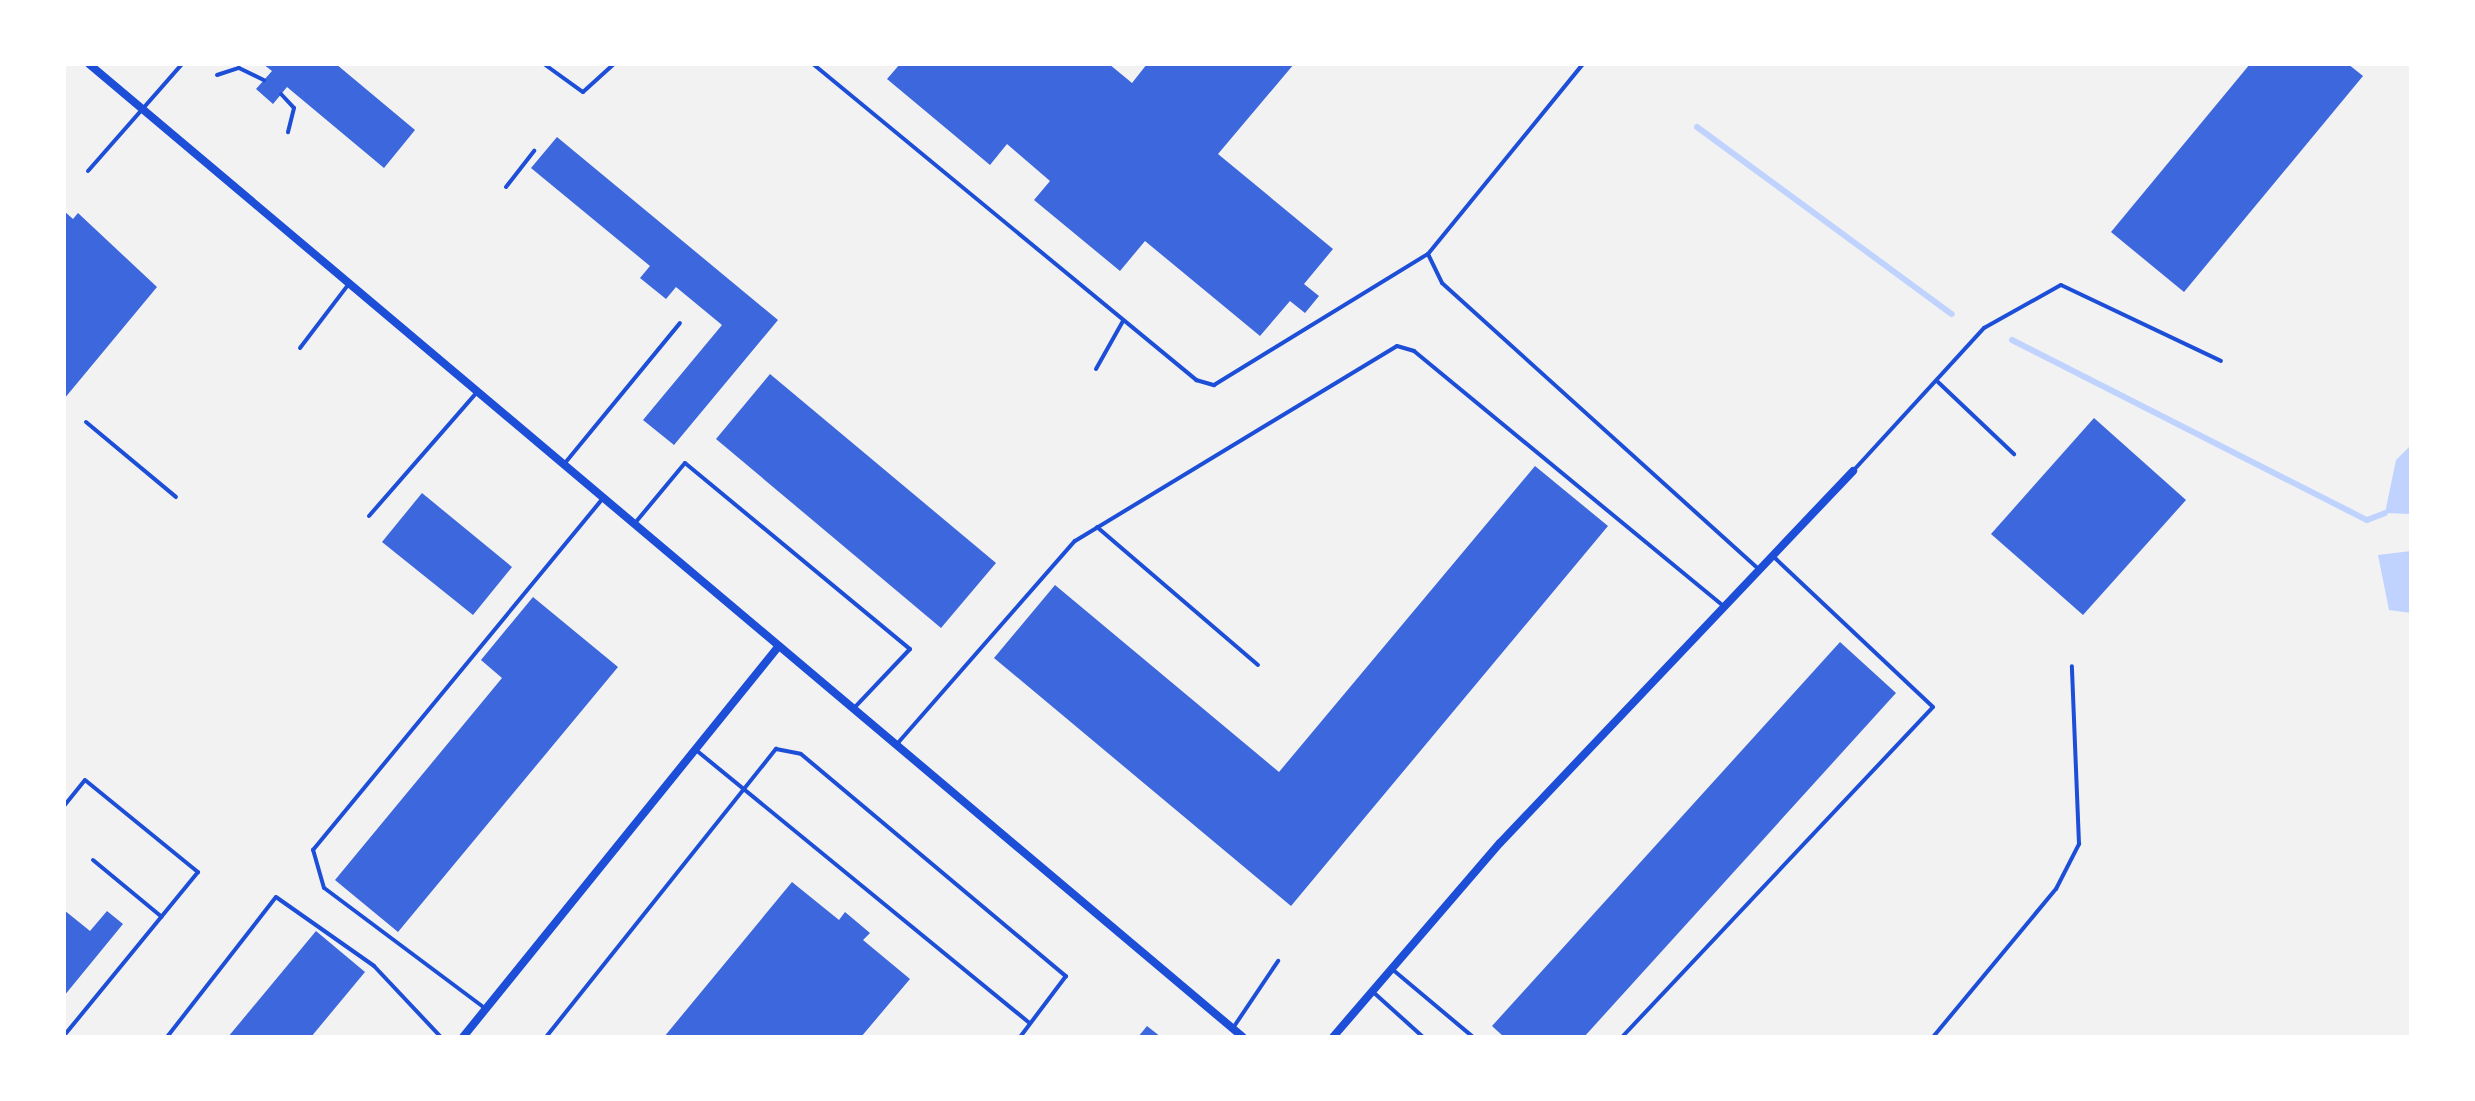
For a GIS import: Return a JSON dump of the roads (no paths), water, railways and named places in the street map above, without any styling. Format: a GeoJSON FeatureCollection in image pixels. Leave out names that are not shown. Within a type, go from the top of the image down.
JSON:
{"type":"FeatureCollection","features":[{"type":"Feature","properties":{"kind":"street"},"geometry":{"type":"LineString","coordinates":[[89,64],[1243,1037]]}},
{"type":"Feature","properties":{"kind":"street"},"geometry":{"type":"LineString","coordinates":[[1333,1037],[1390,967],[1723,606],[1853,471]]}},
{"type":"Feature","properties":{"kind":"street"},"geometry":{"type":"LineString","coordinates":[[463,1037],[482,1006],[778,647]]}},
{"type":"Feature","properties":{"kind":"lane"},"geometry":{"type":"LineString","coordinates":[[88,171],[182,64]]}},
{"type":"Feature","properties":{"kind":"lane"},"geometry":{"type":"LineString","coordinates":[[544,64],[583,92],[614,64]]}},
{"type":"Feature","properties":{"kind":"lane"},"geometry":{"type":"LineString","coordinates":[[813,64],[1196,380],[1214,385],[1428,254],[1583,64]]}},
{"type":"Feature","properties":{"kind":"lane"},"geometry":{"type":"LineString","coordinates":[[217,75],[239,68],[264,80]]}},
{"type":"Feature","properties":{"kind":"lane"},"geometry":{"type":"LineString","coordinates":[[281,94],[294,108],[288,132]]}},
{"type":"Feature","properties":{"kind":"lane"},"geometry":{"type":"LineString","coordinates":[[506,187],[534,151]]}},
{"type":"Feature","properties":{"kind":"lane"},"geometry":{"type":"LineString","coordinates":[[1428,254],[1442,283],[1759,569]]}},
{"type":"Feature","properties":{"kind":"lane"},"geometry":{"type":"LineString","coordinates":[[300,348],[349,283]]}},
{"type":"Feature","properties":{"kind":"lane"},"geometry":{"type":"LineString","coordinates":[[1853,471],[1938,382],[1984,328],[2061,285],[2221,361]]}},
{"type":"Feature","properties":{"kind":"lane"},"geometry":{"type":"LineString","coordinates":[[1096,369],[1123,321]]}},
{"type":"Feature","properties":{"kind":"lane"},"geometry":{"type":"LineString","coordinates":[[565,463],[680,323]]}},
{"type":"Feature","properties":{"kind":"lane"},"geometry":{"type":"LineString","coordinates":[[896,746],[1049,562],[1097,527],[1397,346],[1414,351],[1723,606]]}},
{"type":"Feature","properties":{"kind":"lane"},"geometry":{"type":"LineString","coordinates":[[1938,382],[2014,454]]}},
{"type":"Feature","properties":{"kind":"lane"},"geometry":{"type":"LineString","coordinates":[[369,516],[478,391]]}},
{"type":"Feature","properties":{"kind":"lane"},"geometry":{"type":"LineString","coordinates":[[86,422],[176,497]]}},
{"type":"Feature","properties":{"kind":"lane"},"geometry":{"type":"LineString","coordinates":[[635,523],[685,463],[910,649],[853,710]]}},
{"type":"Feature","properties":{"kind":"lane"},"geometry":{"type":"LineString","coordinates":[[482,1006],[324,888],[313,850],[604,496]]}},
{"type":"Feature","properties":{"kind":"lane"},"geometry":{"type":"LineString","coordinates":[[1097,527],[1258,665]]}},
{"type":"Feature","properties":{"kind":"lane"},"geometry":{"type":"LineString","coordinates":[[1622,1037],[1933,707],[1772,555]]}},
{"type":"Feature","properties":{"kind":"lane"},"geometry":{"type":"LineString","coordinates":[[1933,1037],[2056,889],[2079,844],[2072,666]]}},
{"type":"Feature","properties":{"kind":"lane"},"geometry":{"type":"LineString","coordinates":[[694,748],[1030,1024]]}},
{"type":"Feature","properties":{"kind":"lane"},"geometry":{"type":"LineString","coordinates":[[546,1037],[776,749],[801,754],[1066,976],[1020,1037]]}},
{"type":"Feature","properties":{"kind":"lane"},"geometry":{"type":"LineString","coordinates":[[64,806],[85,780],[198,872],[64,1036]]}},
{"type":"Feature","properties":{"kind":"lane"},"geometry":{"type":"LineString","coordinates":[[93,860],[162,917]]}},
{"type":"Feature","properties":{"kind":"lane"},"geometry":{"type":"LineString","coordinates":[[167,1037],[276,897],[374,966],[441,1037]]}},
{"type":"Feature","properties":{"kind":"lane"},"geometry":{"type":"LineString","coordinates":[[1233,1028],[1278,961]]}},
{"type":"Feature","properties":{"kind":"lane"},"geometry":{"type":"LineString","coordinates":[[1390,967],[1473,1037]]}},
{"type":"Feature","properties":{"kind":"lane"},"geometry":{"type":"LineString","coordinates":[[1370,990],[1423,1037]]}},
{"type":"Feature","properties":{"kind":"water"},"geometry":{"type":"Polygon","coordinates":[[[2411,445],[2411,514],[2385,513],[2396,460],[2411,445]]]}},
{"type":"Feature","properties":{"kind":"water"},"geometry":{"type":"Polygon","coordinates":[[[2411,551],[2411,613],[2389,610],[2378,555],[2411,551]]]}},
{"type":"Feature","properties":{"kind":"waterway"},"geometry":{"type":"LineString","coordinates":[[1697,127],[1952,314]]}},
{"type":"Feature","properties":{"kind":"waterway"},"geometry":{"type":"LineString","coordinates":[[2012,340],[2367,520],[2385,513]]}}]}
